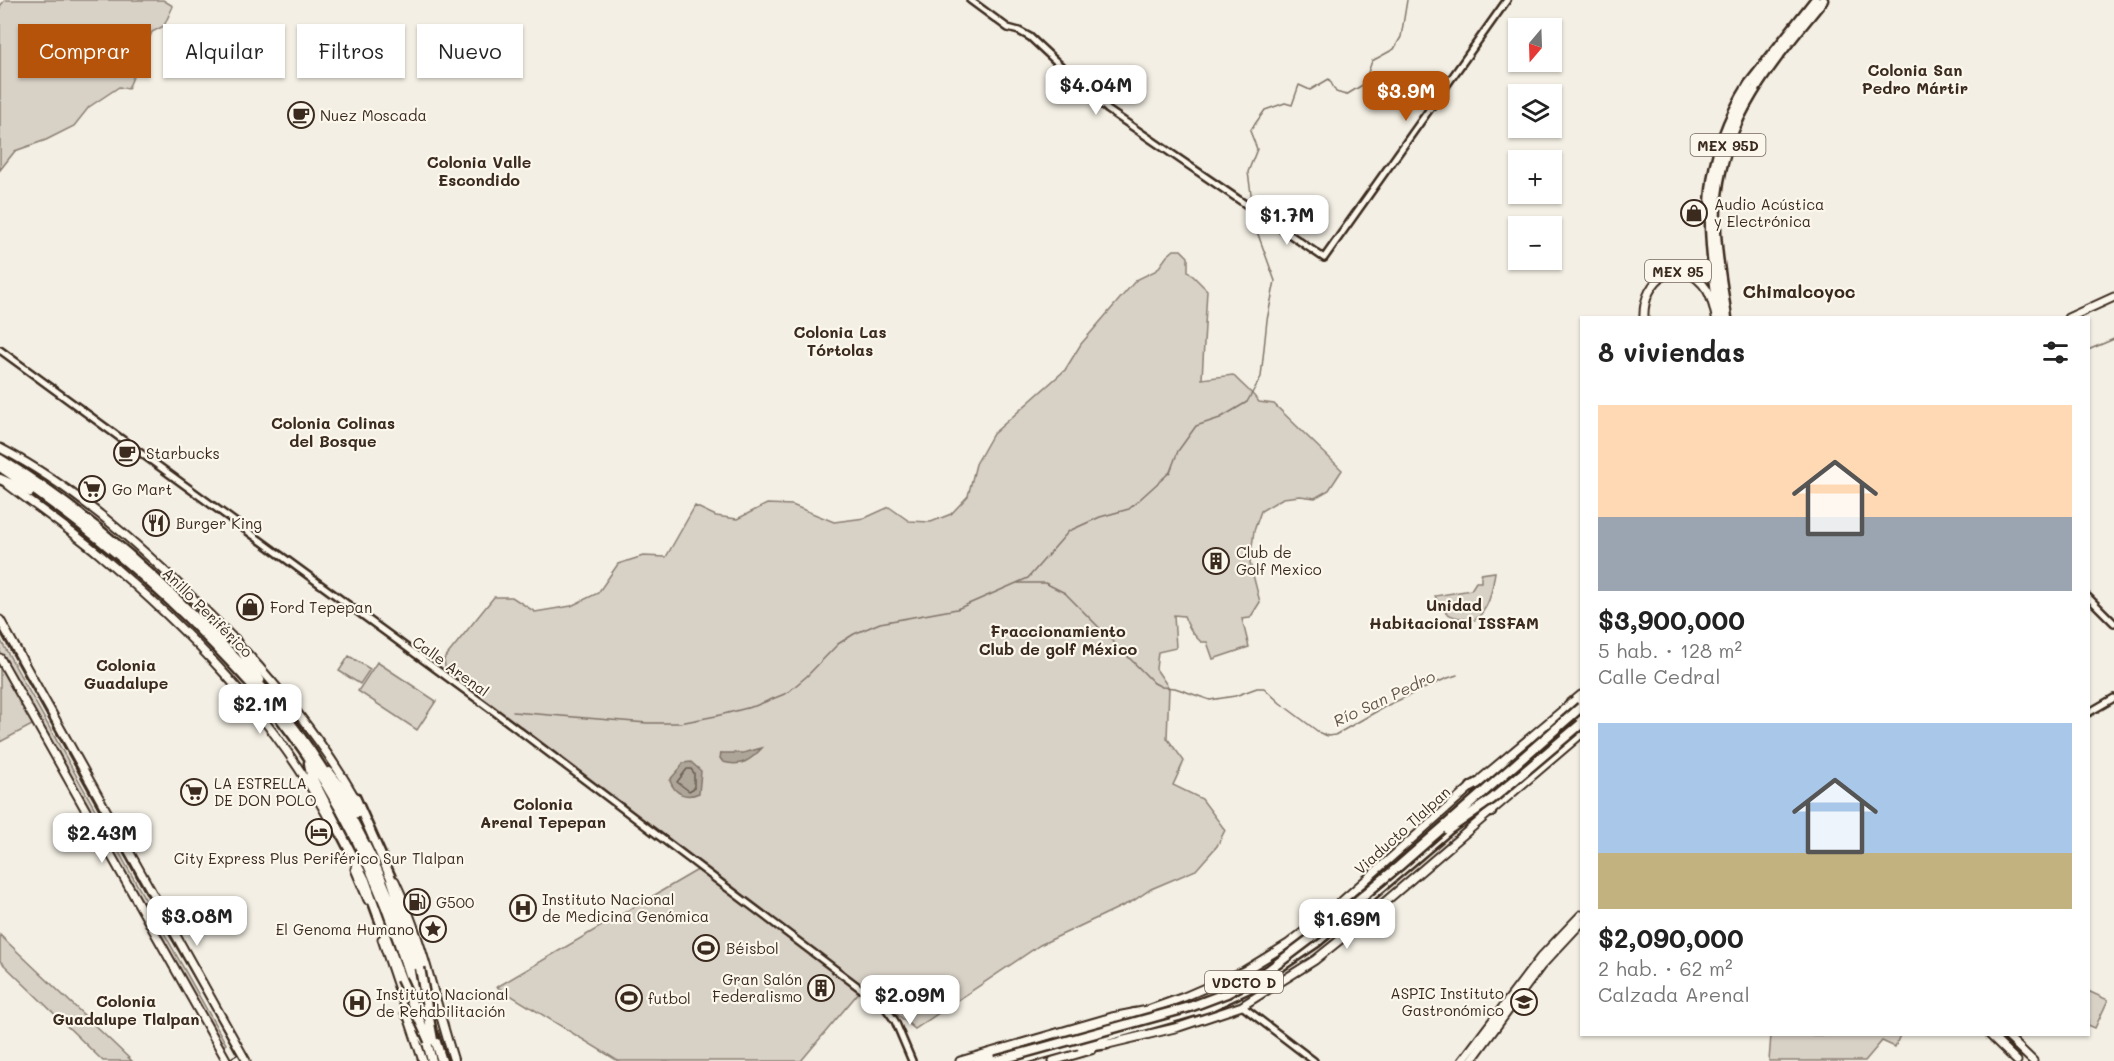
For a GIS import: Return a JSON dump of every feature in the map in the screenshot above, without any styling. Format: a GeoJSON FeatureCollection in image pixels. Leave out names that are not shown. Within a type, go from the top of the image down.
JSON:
{"type":"FeatureCollection","features":[{"type":"Feature","properties":{"kind":"highway","name":"MEX 95D"},"geometry":{"type":"LineString","coordinates":[[1717,316],[1708,220],[1709,195],[1721,139],[1749,84],[1815,0]]}},
{"type":"Feature","properties":{"kind":"highway"},"geometry":{"type":"LineString","coordinates":[[1726,316],[1712,247],[1711,221],[1713,194],[1723,148],[1733,122],[1755,83],[1815,0]]}},
{"type":"Feature","properties":{"kind":"highway","name":"MEX 95D"},"geometry":{"type":"LineString","coordinates":[[1726,316],[1717,242],[1716,208],[1729,141],[1739,116],[1754,90],[1823,0]]}},
{"type":"Feature","properties":{"kind":"highway","name":"Anillo Periférico"},"geometry":{"type":"LineString","coordinates":[[0,459],[43,486],[122,548],[155,577],[264,689],[356,826],[383,882],[409,954],[441,1061]]}},
{"type":"Feature","properties":{"kind":"highway","name":"Anillo Periférico"},"geometry":{"type":"LineString","coordinates":[[0,467],[47,498],[126,559],[211,642],[268,704],[313,760],[352,831],[378,887],[430,1042]]}},
{"type":"Feature","properties":{"kind":"highway"},"geometry":{"type":"LineString","coordinates":[[0,479],[47,498]]}},
{"type":"Feature","properties":{"kind":"highway"},"geometry":{"type":"LineString","coordinates":[[234,639],[264,689]]}},
{"type":"Feature","properties":{"kind":"highway"},"geometry":{"type":"LineString","coordinates":[[1529,753],[1536,741],[1578,702]]}},
{"type":"Feature","properties":{"kind":"highway"},"geometry":{"type":"LineString","coordinates":[[995,1061],[1190,1007],[1227,993],[1269,970],[1292,955],[1331,923],[1580,708]]}},
{"type":"Feature","properties":{"kind":"highway","name":"Viaducto Tlalpan"},"geometry":{"type":"LineString","coordinates":[[1523,761],[1580,708]]}},
{"type":"Feature","properties":{"kind":"highway"},"geometry":{"type":"LineString","coordinates":[[1012,1061],[1190,1013],[1249,986],[1292,959],[1324,934],[1580,715]]}},
{"type":"Feature","properties":{"kind":"highway","name":"Viaducto Tlalpan"},"geometry":{"type":"LineString","coordinates":[[1018,1061],[1049,1049],[1183,1008],[1226,991],[1277,963],[1580,715]]}},
{"type":"Feature","properties":{"kind":"highway"},"geometry":{"type":"LineString","coordinates":[[1442,833],[1492,799],[1580,725]]}},
{"type":"Feature","properties":{"kind":"highway"},"geometry":{"type":"LineString","coordinates":[[313,760],[311,775],[365,880],[397,969],[441,1061]]}},
{"type":"Feature","properties":{"kind":"highway"},"geometry":{"type":"LineString","coordinates":[[313,760],[340,786],[373,839],[391,878],[420,968],[434,1061]]}},
{"type":"Feature","properties":{"kind":"highway"},"geometry":{"type":"LineString","coordinates":[[1471,787],[1523,761]]}},
{"type":"Feature","properties":{"kind":"highway"},"geometry":{"type":"LineString","coordinates":[[1491,812],[1495,798],[1521,770],[1523,761]]}},
{"type":"Feature","properties":{"kind":"highway"},"geometry":{"type":"LineString","coordinates":[[302,774],[329,808]]}},
{"type":"Feature","properties":{"kind":"highway"},"geometry":{"type":"LineString","coordinates":[[355,797],[367,829]]}},
{"type":"Feature","properties":{"kind":"highway"},"geometry":{"type":"LineString","coordinates":[[406,1013],[430,1042]]}},
{"type":"Feature","properties":{"kind":"highway"},"geometry":{"type":"LineString","coordinates":[[1049,1049],[1068,1036],[1135,1013]]}},
{"type":"Feature","properties":{"kind":"highway"},"geometry":{"type":"LineString","coordinates":[[1049,1049],[1107,1044]]}},
{"type":"Feature","properties":{"kind":"highway"},"geometry":{"type":"LineString","coordinates":[[978,1061],[1006,1053],[1028,1056]]}},
{"type":"Feature","properties":{"kind":"highway","name":"Viaducto Tlalpan"},"geometry":{"type":"LineString","coordinates":[[990,1061],[1028,1056]]}},
{"type":"Feature","properties":{"kind":"main road","name":"MEX 95"},"geometry":{"type":"LineString","coordinates":[[1644,316],[1646,297],[1655,283],[1667,272],[1675,271],[1691,275],[1705,287],[1716,316]]}},
{"type":"Feature","properties":{"kind":"main road"},"geometry":{"type":"LineString","coordinates":[[2072,316],[2114,297]]}},
{"type":"Feature","properties":{"kind":"main road"},"geometry":{"type":"LineString","coordinates":[[2,448],[94,510],[147,555],[234,639],[273,682],[302,720],[355,797],[404,899],[456,1061]]}},
{"type":"Feature","properties":{"kind":"main road"},"geometry":{"type":"LineString","coordinates":[[0,479],[96,551],[183,630],[260,715],[326,812],[352,861],[373,912],[423,1061]]}},
{"type":"Feature","properties":{"kind":"main road"},"geometry":{"type":"LineString","coordinates":[[0,620],[223,1016],[246,1061]]}},
{"type":"Feature","properties":{"kind":"main road"},"geometry":{"type":"LineString","coordinates":[[0,658],[227,1061]]}},
{"type":"Feature","properties":{"kind":"main road","name":"Viaducto Tlalpan"},"geometry":{"type":"LineString","coordinates":[[960,1061],[1112,1017],[1135,1013],[1184,997],[1234,975],[1288,944],[1334,908],[1471,787],[1578,702]]}},
{"type":"Feature","properties":{"kind":"main road"},"geometry":{"type":"LineString","coordinates":[[1053,1061],[1107,1044],[1179,1027],[1242,1006],[1315,960],[1580,735]]}},
{"type":"Feature","properties":{"kind":"main road"},"geometry":{"type":"LineString","coordinates":[[1462,1061],[1540,958],[1580,916]]}},
{"type":"Feature","properties":{"kind":"main road"},"geometry":{"type":"LineString","coordinates":[[1471,1061],[1541,966],[1580,924]]}},
{"type":"Feature","properties":{"kind":"main road"},"geometry":{"type":"LineString","coordinates":[[1991,1036],[2016,1061]]}},
{"type":"Feature","properties":{"kind":"main road"},"geometry":{"type":"LineString","coordinates":[[2007,1036],[2033,1061]]}},
{"type":"Feature","properties":{"kind":"main road"},"geometry":{"type":"LineString","coordinates":[[235,1061],[240,1058],[246,1061]]}},
{"type":"Feature","properties":{"kind":"street"},"geometry":{"type":"LineString","coordinates":[[970,0],[1008,28],[1030,37],[1108,111],[1324,258],[1507,0]]}},
{"type":"Feature","properties":{"kind":"street","name":"Calle Arenal"},"geometry":{"type":"LineString","coordinates":[[0,350],[492,710],[885,1007],[901,1034],[910,1060]]}},
{"type":"Feature","properties":{"kind":"street"},"geometry":{"type":"LineString","coordinates":[[2090,599],[2114,623]]}},
{"type":"Feature","properties":{"kind":"street"},"geometry":{"type":"LineString","coordinates":[[2090,712],[2114,698]]}},
{"type":"Feature","properties":{"kind":"street"},"geometry":{"type":"LineString","coordinates":[[1242,1006],[1314,1061]]}},
{"type":"Feature","properties":{"kind":"shaded area"},"geometry":{"type":"Polygon","coordinates":[[[5,0],[163,0],[173,6],[163,26],[151,34],[151,24],[18,24],[18,78],[133,78],[128,89],[119,87],[89,107],[74,126],[46,140],[15,151],[0,170],[0,6],[5,0]]]}},
{"type":"Feature","properties":{"kind":"shaded area"},"geometry":{"type":"Polygon","coordinates":[[[1174,250],[1181,250],[1188,257],[1188,271],[1207,290],[1202,379],[1233,375],[1259,402],[1274,404],[1342,470],[1329,490],[1315,498],[1300,496],[1283,498],[1261,511],[1254,531],[1250,563],[1260,602],[1250,618],[1242,619],[1249,647],[1213,659],[1207,642],[1201,642],[1195,636],[1184,616],[1174,615],[1176,648],[1158,652],[1156,669],[1169,688],[1167,738],[1184,761],[1173,785],[1202,799],[1225,830],[1217,846],[1196,870],[1151,889],[1133,901],[1040,945],[915,1029],[446,674],[444,659],[494,597],[512,597],[535,612],[571,606],[598,593],[618,564],[643,556],[666,557],[695,506],[716,516],[737,519],[767,504],[792,505],[834,522],[865,518],[889,507],[909,521],[931,522],[951,514],[968,496],[976,464],[993,434],[1065,370],[1081,344],[1136,280],[1157,270],[1174,250]]]}},
{"type":"Feature","properties":{"kind":"shaded area"},"geometry":{"type":"Polygon","coordinates":[[[1495,572],[1487,605],[1475,620],[1450,615],[1438,603],[1435,596],[1471,590],[1476,582],[1481,582],[1481,574],[1495,572]]]}},
{"type":"Feature","properties":{"kind":"shaded area"},"geometry":{"type":"Polygon","coordinates":[[[0,625],[187,961],[153,904],[0,625]]]}},
{"type":"Feature","properties":{"kind":"shaded area"},"geometry":{"type":"Polygon","coordinates":[[[0,639],[226,1044],[223,1046],[0,654],[0,639]]]}},
{"type":"Feature","properties":{"kind":"shaded area"},"geometry":{"type":"Polygon","coordinates":[[[349,656],[370,669],[360,684],[339,671],[349,656]]]}},
{"type":"Feature","properties":{"kind":"shaded area"},"geometry":{"type":"Polygon","coordinates":[[[377,662],[436,701],[417,730],[358,691],[377,662]]]}},
{"type":"Feature","properties":{"kind":"shaded area"},"geometry":{"type":"Polygon","coordinates":[[[0,663],[34,724],[0,742],[0,663]]]}},
{"type":"Feature","properties":{"kind":"shaded area"},"geometry":{"type":"Polygon","coordinates":[[[701,868],[860,991],[801,1061],[618,1061],[497,987],[701,868]]]}},
{"type":"Feature","properties":{"kind":"shaded area"},"geometry":{"type":"Polygon","coordinates":[[[0,935],[132,1061],[103,1061],[0,961],[0,935]]]}},
{"type":"Feature","properties":{"kind":"shaded area"},"geometry":{"type":"Polygon","coordinates":[[[2090,992],[2108,1000],[2095,1028],[2090,1026],[2090,992]]]}},
{"type":"Feature","properties":{"kind":"shaded area"},"geometry":{"type":"Polygon","coordinates":[[[1771,1036],[1900,1036],[1895,1047],[1882,1041],[1865,1061],[1769,1061],[1771,1036]]]}},
{"type":"Feature","properties":{"kind":"water"},"geometry":{"type":"Polygon","coordinates":[[[762,748],[740,763],[723,762],[720,758],[721,753],[743,753],[762,748]]]}},
{"type":"Feature","properties":{"kind":"water"},"geometry":{"type":"Polygon","coordinates":[[[691,762],[701,771],[699,793],[685,795],[678,792],[670,781],[683,763],[691,762]]]}},
{"type":"Feature","properties":{"kind":"waterway"},"geometry":{"type":"LineString","coordinates":[[1253,208],[1248,172],[1257,149],[1250,131],[1265,110],[1285,103],[1292,105],[1299,85],[1310,90],[1329,79],[1336,92],[1346,95],[1364,84],[1372,61],[1394,49],[1401,37],[1407,0]]}},
{"type":"Feature","properties":{"kind":"waterway"},"geometry":{"type":"LineString","coordinates":[[513,712],[647,723],[680,723],[755,706],[787,693],[838,644],[854,634],[880,623],[957,609],[1028,578],[1069,531],[1100,517],[1129,509],[1170,472],[1178,451],[1196,426],[1220,418],[1247,402],[1261,377],[1267,320],[1275,281],[1255,226],[1254,212]]}},
{"type":"Feature","properties":{"kind":"waterway"},"geometry":{"type":"LineString","coordinates":[[2090,349],[2114,339]]}},
{"type":"Feature","properties":{"kind":"waterway","name":"Río San Pedro"},"geometry":{"type":"LineString","coordinates":[[1018,583],[1045,583],[1065,593],[1154,683],[1162,687],[1175,688],[1210,700],[1264,688],[1280,703],[1320,733],[1328,736],[1335,735],[1388,705],[1457,675]]}},
{"type":"Feature","properties":{"kind":"tram line"},"geometry":{"type":"LineString","coordinates":[[0,632],[242,1061]]}},
{"type":"Feature","properties":{"kind":"place","name":"Nuez Moscada"},"geometry":{"type":"Point","coordinates":[301,115]}},
{"type":"Feature","properties":{"kind":"place","name":"Audio Acústica y Electrónica"},"geometry":{"type":"Point","coordinates":[1694,213]}},
{"type":"Feature","properties":{"kind":"place","name":"Starbucks"},"geometry":{"type":"Point","coordinates":[127,453]}},
{"type":"Feature","properties":{"kind":"place","name":"Go Mart"},"geometry":{"type":"Point","coordinates":[92,489]}},
{"type":"Feature","properties":{"kind":"place","name":"Burger King"},"geometry":{"type":"Point","coordinates":[156,523]}},
{"type":"Feature","properties":{"kind":"place","name":"Club de Golf Mexico"},"geometry":{"type":"Point","coordinates":[1216,561]}},
{"type":"Feature","properties":{"kind":"place","name":"Ford Tepepan"},"geometry":{"type":"Point","coordinates":[250,607]}},
{"type":"Feature","properties":{"kind":"place","name":"LA ESTRELLA DE DON POLO"},"geometry":{"type":"Point","coordinates":[194,792]}},
{"type":"Feature","properties":{"kind":"place","name":"City Express Plus Periférico Sur Tlalpan"},"geometry":{"type":"Point","coordinates":[319,832]}},
{"type":"Feature","properties":{"kind":"place","name":"G500"},"geometry":{"type":"Point","coordinates":[417,902]}},
{"type":"Feature","properties":{"kind":"place","name":"Instituto Nacional de Medicina Genómica"},"geometry":{"type":"Point","coordinates":[523,908]}},
{"type":"Feature","properties":{"kind":"place","name":"El Genoma Humano"},"geometry":{"type":"Point","coordinates":[433,929]}},
{"type":"Feature","properties":{"kind":"place","name":"Béisbol"},"geometry":{"type":"Point","coordinates":[706,948]}},
{"type":"Feature","properties":{"kind":"place","name":"Gran Salón Federalismo"},"geometry":{"type":"Point","coordinates":[821,988]}},
{"type":"Feature","properties":{"kind":"place","name":"futbol"},"geometry":{"type":"Point","coordinates":[629,998]}},
{"type":"Feature","properties":{"kind":"place","name":"ASPIC Instituto Gastronómico"},"geometry":{"type":"Point","coordinates":[1524,1002]}},
{"type":"Feature","properties":{"kind":"place","name":"Instituto Nacional de Rehabilitación"},"geometry":{"type":"Point","coordinates":[357,1003]}},
{"type":"Feature","properties":{"kind":"district","name":"Colonia San Pedro Mártir"},"geometry":{"type":"Point","coordinates":[1915,78]}},
{"type":"Feature","properties":{"kind":"district","name":"Colonia Valle Escondido"},"geometry":{"type":"Point","coordinates":[479,170]}},
{"type":"Feature","properties":{"kind":"district","name":"Chimalcoyoc"},"geometry":{"type":"Point","coordinates":[1799,291]}},
{"type":"Feature","properties":{"kind":"district","name":"Colonia Las Tórtolas"},"geometry":{"type":"Point","coordinates":[840,340]}},
{"type":"Feature","properties":{"kind":"district","name":"Colonia Colinas del Bosque"},"geometry":{"type":"Point","coordinates":[333,431]}},
{"type":"Feature","properties":{"kind":"district","name":"Unidad Habitacional ISSFAM"},"geometry":{"type":"Point","coordinates":[1454,613]}},
{"type":"Feature","properties":{"kind":"district","name":"Fraccionamiento Club de golf México"},"geometry":{"type":"Point","coordinates":[1058,639]}},
{"type":"Feature","properties":{"kind":"district","name":"Colonia Guadalupe"},"geometry":{"type":"Point","coordinates":[126,673]}},
{"type":"Feature","properties":{"kind":"district","name":"Colonia Arenal Tepepan"},"geometry":{"type":"Point","coordinates":[543,812]}},
{"type":"Feature","properties":{"kind":"district","name":"Colonia Guadalupe Tlalpan"},"geometry":{"type":"Point","coordinates":[126,1009]}}]}
